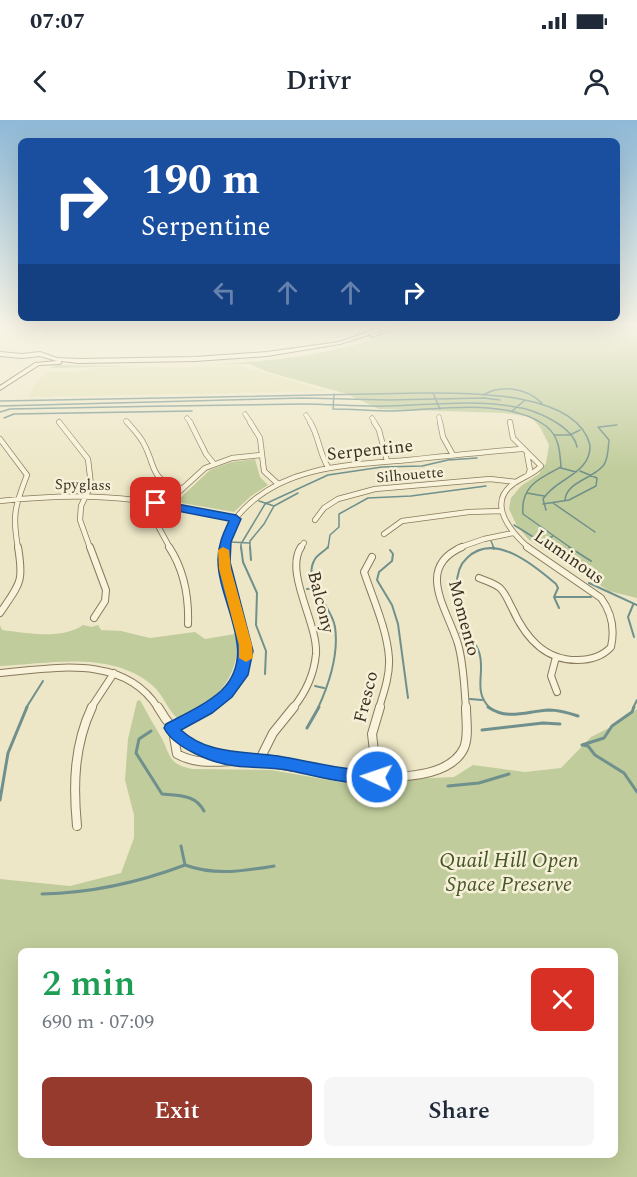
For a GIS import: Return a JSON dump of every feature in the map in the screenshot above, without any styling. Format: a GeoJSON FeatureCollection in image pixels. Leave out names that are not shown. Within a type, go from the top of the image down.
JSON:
{"type":"FeatureCollection","features":[{"type":"Feature","properties":{"kind":"main road"},"geometry":{"type":"LineString","coordinates":[[0,388],[19,374]]}},
{"type":"Feature","properties":{"kind":"street"},"geometry":{"type":"LineString","coordinates":[[245,414],[258,434],[265,474],[279,484]]}},
{"type":"Feature","properties":{"kind":"street"},"geometry":{"type":"LineString","coordinates":[[306,415],[316,432],[321,456],[328,467]]}},
{"type":"Feature","properties":{"kind":"street"},"geometry":{"type":"LineString","coordinates":[[439,417],[442,437],[453,455]]}},
{"type":"Feature","properties":{"kind":"street"},"geometry":{"type":"LineString","coordinates":[[187,418],[198,434],[207,457],[214,464]]}},
{"type":"Feature","properties":{"kind":"street"},"geometry":{"type":"LineString","coordinates":[[372,418],[379,430],[387,461]]}},
{"type":"Feature","properties":{"kind":"street"},"geometry":{"type":"LineString","coordinates":[[126,421],[145,446],[154,474],[166,483],[181,488]]}},
{"type":"Feature","properties":{"kind":"street"},"geometry":{"type":"LineString","coordinates":[[59,422],[88,459],[91,483],[81,506],[80,520],[106,590],[105,601],[94,618]]}},
{"type":"Feature","properties":{"kind":"street"},"geometry":{"type":"LineString","coordinates":[[384,534],[402,521],[464,512],[501,512],[504,495],[516,482],[538,470],[541,465],[525,451],[511,433],[510,422]]}},
{"type":"Feature","properties":{"kind":"street"},"geometry":{"type":"LineString","coordinates":[[0,439],[26,471],[25,483],[17,499],[12,526],[22,573],[17,589],[0,613]]}},
{"type":"Feature","properties":{"kind":"street"},"geometry":{"type":"LineString","coordinates":[[525,451],[530,470],[527,475]]}},
{"type":"Feature","properties":{"kind":"street","name":"Serpentine"},"geometry":{"type":"LineString","coordinates":[[172,730],[221,699],[237,681],[243,668],[246,645],[223,556],[226,537],[236,519],[252,501],[279,484],[328,467],[453,455],[525,451]]}},
{"type":"Feature","properties":{"kind":"street"},"geometry":{"type":"LineString","coordinates":[[188,624],[188,600],[180,567],[174,551],[157,524],[158,511],[200,471],[237,457],[261,455]]}},
{"type":"Feature","properties":{"kind":"street","name":"Silhouette"},"geometry":{"type":"LineString","coordinates":[[315,520],[321,510],[336,501],[371,490],[492,478],[516,482]]}},
{"type":"Feature","properties":{"kind":"street","name":"Spyglass"},"geometry":{"type":"LineString","coordinates":[[0,501],[87,496],[163,505],[236,519]]}},
{"type":"Feature","properties":{"kind":"street","name":"Luminous"},"geometry":{"type":"LineString","coordinates":[[479,578],[500,588],[531,641],[540,650],[556,657],[586,660],[606,653],[613,641],[611,613],[606,602],[596,593],[562,572],[513,533],[501,512]]}},
{"type":"Feature","properties":{"kind":"street","name":"Momento"},"geometry":{"type":"LineString","coordinates":[[377,777],[430,773],[447,767],[457,759],[464,748],[467,736],[462,671],[457,642],[439,598],[437,583],[439,568],[448,554],[463,545],[513,533]]}},
{"type":"Feature","properties":{"kind":"street","name":"Balcony"},"geometry":{"type":"LineString","coordinates":[[259,761],[266,740],[303,697],[314,671],[316,642],[297,568],[297,554],[304,543]]}},
{"type":"Feature","properties":{"kind":"street","name":"Fresco"},"geometry":{"type":"LineString","coordinates":[[372,557],[364,572],[385,637],[389,659],[387,680],[372,734],[377,777]]}},
{"type":"Feature","properties":{"kind":"street"},"geometry":{"type":"LineString","coordinates":[[556,657],[551,676],[557,692]]}},
{"type":"Feature","properties":{"kind":"street"},"geometry":{"type":"LineString","coordinates":[[0,673],[86,668],[114,673],[141,687],[155,702],[180,739],[204,751],[233,760]]}},
{"type":"Feature","properties":{"kind":"street"},"geometry":{"type":"LineString","coordinates":[[77,826],[74,787],[78,742],[90,705],[114,673]]}},
{"type":"Feature","properties":{"kind":"street"},"geometry":{"type":"LineString","coordinates":[[172,730],[175,749],[185,759],[203,762],[259,761],[353,776],[377,777]]}},
{"type":"Feature","properties":{"kind":"shaded area"},"geometry":{"type":"Polygon","coordinates":[[[44,374],[269,374],[326,391],[28,397],[44,374]]]}},
{"type":"Feature","properties":{"kind":"green space"},"geometry":{"type":"Polygon","coordinates":[[[276,374],[637,374],[637,598],[609,591],[528,539],[516,524],[509,509],[511,498],[521,486],[539,474],[546,463],[549,445],[540,427],[531,417],[504,413],[379,409],[347,394],[276,374]]]}},
{"type":"Feature","properties":{"kind":"green space"},"geometry":{"type":"Polygon","coordinates":[[[255,459],[260,477],[268,485],[251,496],[234,512],[176,502],[210,470],[231,462],[255,459]]]}},
{"type":"Feature","properties":{"kind":"green space"},"geometry":{"type":"Polygon","coordinates":[[[0,625],[2,630],[44,634],[65,633],[83,625],[92,627],[98,625],[101,630],[121,631],[150,638],[195,632],[205,639],[235,634],[237,648],[231,674],[224,686],[203,706],[177,718],[152,685],[118,667],[79,662],[0,666],[0,625]]]}},
{"type":"Feature","properties":{"kind":"green space","name":"Quail Hill Open Space Preserve"},"geometry":{"type":"Polygon","coordinates":[[[140,700],[171,758],[184,767],[271,770],[346,783],[387,784],[387,780],[454,777],[473,765],[525,772],[561,768],[591,737],[617,724],[637,709],[637,1177],[0,1177],[0,879],[70,886],[121,873],[134,838],[134,815],[125,780],[128,739],[137,701],[140,700]]]}},
{"type":"Feature","properties":{"kind":"waterway"},"geometry":{"type":"LineString","coordinates":[[484,395],[498,390],[514,389],[529,394],[541,404]]}},
{"type":"Feature","properties":{"kind":"waterway"},"geometry":{"type":"LineString","coordinates":[[334,395],[433,393]]}},
{"type":"Feature","properties":{"kind":"waterway"},"geometry":{"type":"LineString","coordinates":[[433,393],[484,395]]}},
{"type":"Feature","properties":{"kind":"waterway"},"geometry":{"type":"LineString","coordinates":[[433,393],[436,399]]}},
{"type":"Feature","properties":{"kind":"waterway"},"geometry":{"type":"LineString","coordinates":[[0,401],[334,395]]}},
{"type":"Feature","properties":{"kind":"waterway"},"geometry":{"type":"LineString","coordinates":[[334,395],[334,399]]}},
{"type":"Feature","properties":{"kind":"waterway"},"geometry":{"type":"LineString","coordinates":[[484,395],[517,398],[541,404]]}},
{"type":"Feature","properties":{"kind":"waterway"},"geometry":{"type":"LineString","coordinates":[[0,406],[334,399]]}},
{"type":"Feature","properties":{"kind":"waterway"},"geometry":{"type":"LineString","coordinates":[[333,405],[334,399]]}},
{"type":"Feature","properties":{"kind":"waterway"},"geometry":{"type":"LineString","coordinates":[[334,399],[436,399]]}},
{"type":"Feature","properties":{"kind":"waterway"},"geometry":{"type":"LineString","coordinates":[[436,399],[438,404]]}},
{"type":"Feature","properties":{"kind":"waterway"},"geometry":{"type":"LineString","coordinates":[[436,399],[500,400]]}},
{"type":"Feature","properties":{"kind":"waterway"},"geometry":{"type":"LineString","coordinates":[[517,407],[524,401]]}},
{"type":"Feature","properties":{"kind":"waterway"},"geometry":{"type":"LineString","coordinates":[[438,404],[484,403],[517,407]]}},
{"type":"Feature","properties":{"kind":"waterway"},"geometry":{"type":"LineString","coordinates":[[333,405],[438,404]]}},
{"type":"Feature","properties":{"kind":"waterway"},"geometry":{"type":"LineString","coordinates":[[438,404],[440,409]]}},
{"type":"Feature","properties":{"kind":"waterway"},"geometry":{"type":"LineString","coordinates":[[541,404],[564,414],[581,427],[590,445],[589,455],[585,463],[575,472]]}},
{"type":"Feature","properties":{"kind":"waterway"},"geometry":{"type":"LineString","coordinates":[[0,412],[10,409],[333,405]]}},
{"type":"Feature","properties":{"kind":"waterway"},"geometry":{"type":"LineString","coordinates":[[333,405],[333,409],[393,411],[440,409]]}},
{"type":"Feature","properties":{"kind":"waterway"},"geometry":{"type":"LineString","coordinates":[[440,409],[472,407],[512,411]]}},
{"type":"Feature","properties":{"kind":"waterway"},"geometry":{"type":"LineString","coordinates":[[512,411],[517,407]]}},
{"type":"Feature","properties":{"kind":"waterway"},"geometry":{"type":"LineString","coordinates":[[517,407],[543,415],[571,435]]}},
{"type":"Feature","properties":{"kind":"waterway"},"geometry":{"type":"LineString","coordinates":[[4,418],[14,414],[192,411]]}},
{"type":"Feature","properties":{"kind":"waterway"},"geometry":{"type":"LineString","coordinates":[[512,411],[530,417],[546,426],[554,434],[561,467],[539,479],[528,490],[523,504],[523,514],[571,548]]}},
{"type":"Feature","properties":{"kind":"waterway"},"geometry":{"type":"LineString","coordinates":[[599,427],[617,425]]}},
{"type":"Feature","properties":{"kind":"waterway"},"geometry":{"type":"LineString","coordinates":[[590,475],[602,467],[607,455],[609,440],[598,427]]}},
{"type":"Feature","properties":{"kind":"waterway"},"geometry":{"type":"LineString","coordinates":[[571,435],[580,430]]}},
{"type":"Feature","properties":{"kind":"waterway"},"geometry":{"type":"LineString","coordinates":[[555,435],[571,435]]}},
{"type":"Feature","properties":{"kind":"waterway"},"geometry":{"type":"LineString","coordinates":[[571,435],[577,447]]}},
{"type":"Feature","properties":{"kind":"waterway"},"geometry":{"type":"LineString","coordinates":[[266,503],[328,475],[382,467],[422,466],[448,460],[477,458]]}},
{"type":"Feature","properties":{"kind":"waterway"},"geometry":{"type":"LineString","coordinates":[[561,468],[575,472]]}},
{"type":"Feature","properties":{"kind":"waterway"},"geometry":{"type":"LineString","coordinates":[[580,471],[590,475]]}},
{"type":"Feature","properties":{"kind":"waterway"},"geometry":{"type":"LineString","coordinates":[[544,504],[543,499],[549,492],[575,472]]}},
{"type":"Feature","properties":{"kind":"waterway"},"geometry":{"type":"LineString","coordinates":[[565,501],[569,490],[590,475]]}},
{"type":"Feature","properties":{"kind":"waterway"},"geometry":{"type":"LineString","coordinates":[[565,501],[596,486],[597,478],[590,475]]}},
{"type":"Feature","properties":{"kind":"waterway"},"geometry":{"type":"LineString","coordinates":[[328,548],[330,535],[339,527],[339,514],[368,498],[411,496],[486,486]]}},
{"type":"Feature","properties":{"kind":"waterway"},"geometry":{"type":"LineString","coordinates":[[274,506],[298,493]]}},
{"type":"Feature","properties":{"kind":"waterway"},"geometry":{"type":"LineString","coordinates":[[527,493],[544,496]]}},
{"type":"Feature","properties":{"kind":"waterway"},"geometry":{"type":"LineString","coordinates":[[259,501],[266,503]]}},
{"type":"Feature","properties":{"kind":"waterway"},"geometry":{"type":"LineString","coordinates":[[544,504],[565,501]]}},
{"type":"Feature","properties":{"kind":"waterway"},"geometry":{"type":"LineString","coordinates":[[242,543],[266,503]]}},
{"type":"Feature","properties":{"kind":"waterway"},"geometry":{"type":"LineString","coordinates":[[266,503],[274,506]]}},
{"type":"Feature","properties":{"kind":"waterway"},"geometry":{"type":"LineString","coordinates":[[553,503],[595,532]]}},
{"type":"Feature","properties":{"kind":"waterway"},"geometry":{"type":"LineString","coordinates":[[544,504],[546,510]]}},
{"type":"Feature","properties":{"kind":"waterway"},"geometry":{"type":"LineString","coordinates":[[250,547],[250,541],[264,524],[274,506]]}},
{"type":"Feature","properties":{"kind":"waterway"},"geometry":{"type":"LineString","coordinates":[[514,525],[551,548]]}},
{"type":"Feature","properties":{"kind":"waterway"},"geometry":{"type":"LineString","coordinates":[[542,542],[553,536]]}},
{"type":"Feature","properties":{"kind":"waterway"},"geometry":{"type":"LineString","coordinates":[[491,541],[494,548]]}},
{"type":"Feature","properties":{"kind":"waterway"},"geometry":{"type":"LineString","coordinates":[[231,542],[242,543]]}},
{"type":"Feature","properties":{"kind":"waterway"},"geometry":{"type":"LineString","coordinates":[[241,547],[242,543]]}},
{"type":"Feature","properties":{"kind":"waterway"},"geometry":{"type":"LineString","coordinates":[[242,543],[249,543]]}},
{"type":"Feature","properties":{"kind":"waterway"},"geometry":{"type":"LineString","coordinates":[[241,547],[243,562],[257,593],[256,625],[266,651],[265,674]]}},
{"type":"Feature","properties":{"kind":"waterway"},"geometry":{"type":"LineString","coordinates":[[250,547],[251,560]]}},
{"type":"Feature","properties":{"kind":"waterway"},"geometry":{"type":"LineString","coordinates":[[316,588],[312,568],[316,557],[328,547]]}},
{"type":"Feature","properties":{"kind":"waterway"},"geometry":{"type":"LineString","coordinates":[[549,547],[581,567]]}},
{"type":"Feature","properties":{"kind":"waterway"},"geometry":{"type":"LineString","coordinates":[[569,547],[591,561]]}},
{"type":"Feature","properties":{"kind":"waterway"},"geometry":{"type":"LineString","coordinates":[[469,633],[460,608],[457,578],[467,558],[478,551],[494,549]]}},
{"type":"Feature","properties":{"kind":"waterway"},"geometry":{"type":"LineString","coordinates":[[494,549],[514,554],[556,584],[558,588],[554,597]]}},
{"type":"Feature","properties":{"kind":"waterway"},"geometry":{"type":"LineString","coordinates":[[390,550],[393,554],[392,561],[379,572],[377,580],[392,605],[398,624],[408,698]]}},
{"type":"Feature","properties":{"kind":"waterway"},"geometry":{"type":"LineString","coordinates":[[589,583],[637,605]]}},
{"type":"Feature","properties":{"kind":"waterway"},"geometry":{"type":"LineString","coordinates":[[307,589],[316,588]]}},
{"type":"Feature","properties":{"kind":"waterway"},"geometry":{"type":"LineString","coordinates":[[316,588],[333,619],[336,637],[332,669],[318,708]]}},
{"type":"Feature","properties":{"kind":"waterway"},"geometry":{"type":"LineString","coordinates":[[554,597],[591,597]]}},
{"type":"Feature","properties":{"kind":"waterway"},"geometry":{"type":"LineString","coordinates":[[554,597],[559,608]]}},
{"type":"Feature","properties":{"kind":"waterway"},"geometry":{"type":"LineString","coordinates":[[633,605],[628,617],[634,637]]}},
{"type":"Feature","properties":{"kind":"waterway"},"geometry":{"type":"LineString","coordinates":[[460,633],[469,633]]}},
{"type":"Feature","properties":{"kind":"waterway"},"geometry":{"type":"LineString","coordinates":[[469,633],[481,659],[480,688],[490,708]]}},
{"type":"Feature","properties":{"kind":"waterway"},"geometry":{"type":"LineString","coordinates":[[26,708],[43,681]]}},
{"type":"Feature","properties":{"kind":"waterway"},"geometry":{"type":"LineString","coordinates":[[315,686],[324,688]]}},
{"type":"Feature","properties":{"kind":"waterway"},"geometry":{"type":"LineString","coordinates":[[470,699],[482,700]]}},
{"type":"Feature","properties":{"kind":"waterway"},"geometry":{"type":"LineString","coordinates":[[633,708],[637,700]]}},
{"type":"Feature","properties":{"kind":"waterway"},"geometry":{"type":"LineString","coordinates":[[0,800],[8,753],[27,707]]}},
{"type":"Feature","properties":{"kind":"waterway"},"geometry":{"type":"LineString","coordinates":[[307,728],[319,707]]}},
{"type":"Feature","properties":{"kind":"waterway"},"geometry":{"type":"LineString","coordinates":[[488,707],[503,714],[549,710],[578,716]]}},
{"type":"Feature","properties":{"kind":"waterway"},"geometry":{"type":"LineString","coordinates":[[634,707],[632,712],[612,726],[604,738],[582,745],[588,746],[595,755],[624,773],[637,792]]}},
{"type":"Feature","properties":{"kind":"waterway"},"geometry":{"type":"LineString","coordinates":[[482,730],[543,723],[560,724]]}},
{"type":"Feature","properties":{"kind":"waterway"},"geometry":{"type":"LineString","coordinates":[[151,731],[139,739],[136,753],[162,794],[196,801],[204,811]]}},
{"type":"Feature","properties":{"kind":"waterway"},"geometry":{"type":"LineString","coordinates":[[448,786],[479,783],[509,774]]}},
{"type":"Feature","properties":{"kind":"waterway"},"geometry":{"type":"LineString","coordinates":[[181,846],[185,865]]}},
{"type":"Feature","properties":{"kind":"waterway"},"geometry":{"type":"LineString","coordinates":[[42,894],[115,886],[185,865]]}},
{"type":"Feature","properties":{"kind":"waterway"},"geometry":{"type":"LineString","coordinates":[[185,865],[230,872],[274,866]]}},
{"type":"Feature","properties":{"kind":"slow traffic"},"geometry":{"type":"LineString","coordinates":[[223,550],[225,569],[246,645],[246,658]]}},
{"type":"Feature","properties":{"kind":"route"},"geometry":{"type":"LineString","coordinates":[[156,503],[236,519],[228,533],[223,551],[229,585],[246,645],[245,663],[241,675],[227,693],[207,709],[171,728],[173,731],[180,739],[195,744],[204,751],[233,760],[276,762],[353,776],[377,777]]}}]}
